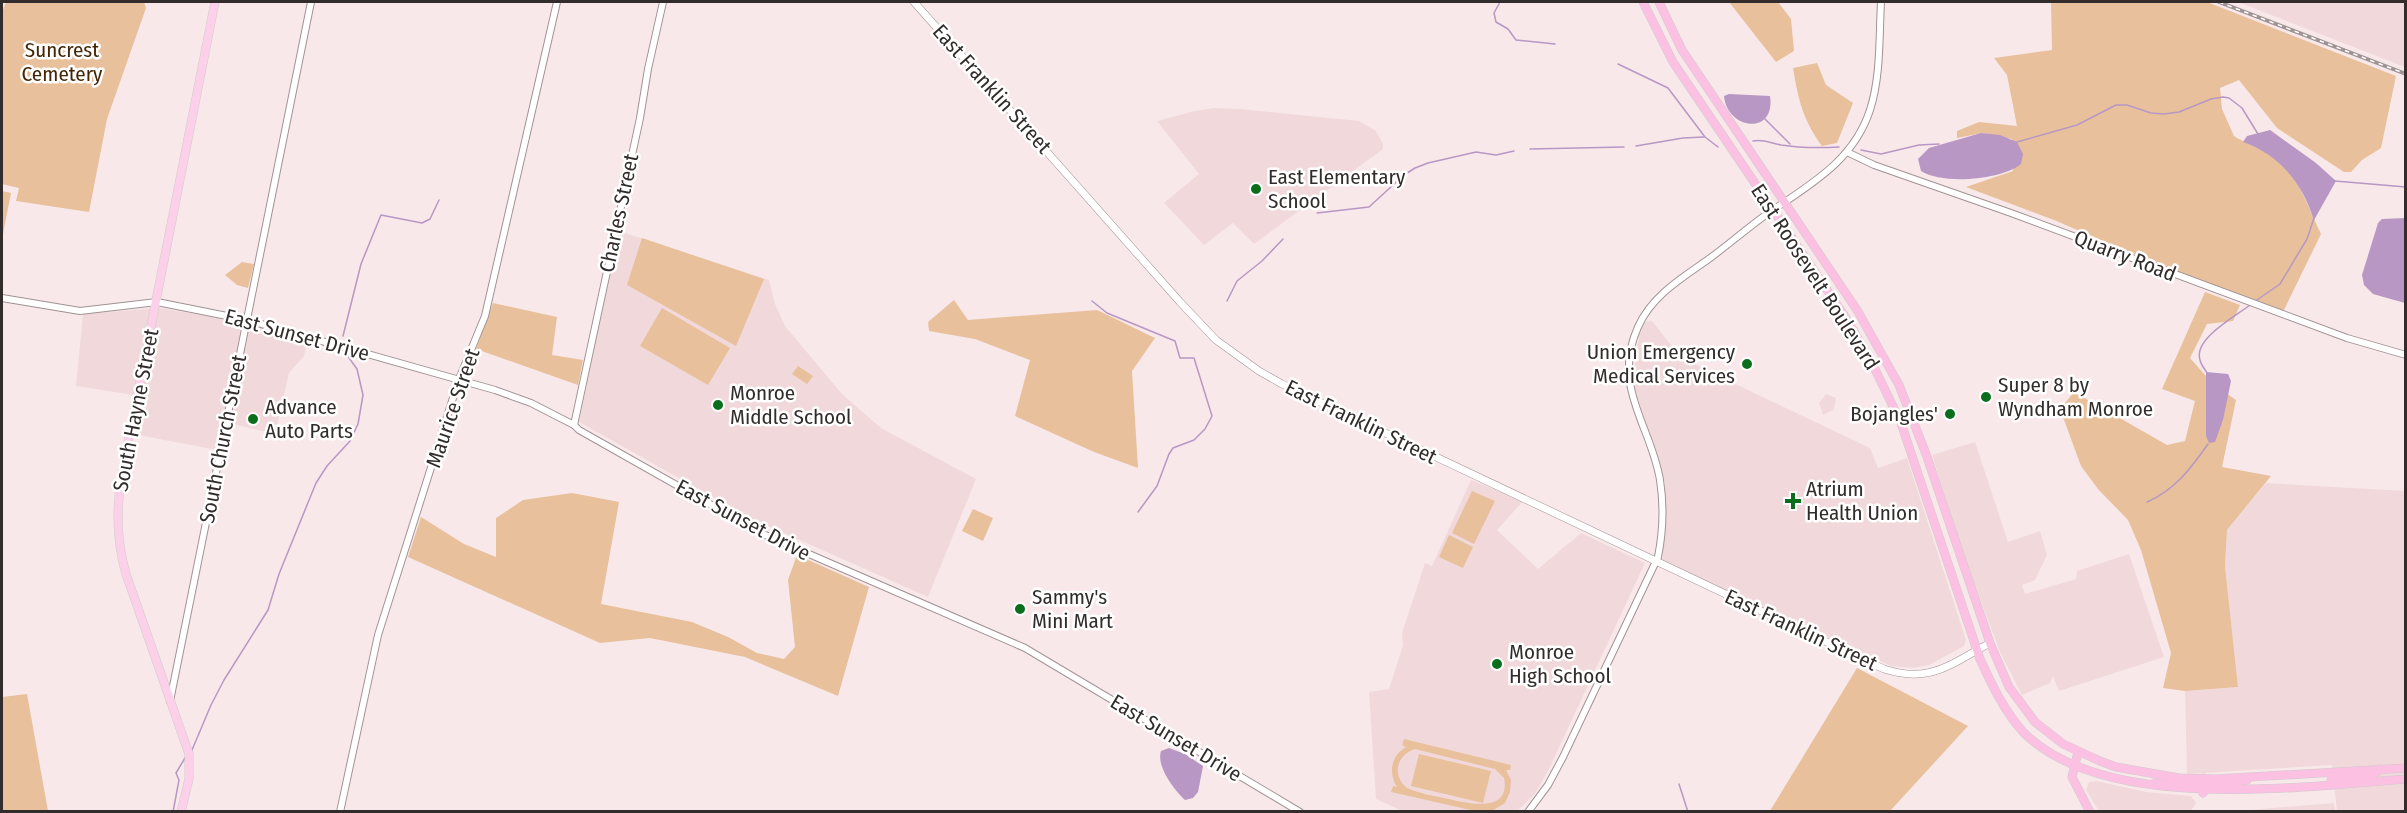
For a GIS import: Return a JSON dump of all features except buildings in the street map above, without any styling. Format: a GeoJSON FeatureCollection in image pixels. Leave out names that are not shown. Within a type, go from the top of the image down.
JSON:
{"type":"FeatureCollection","features":[{"type":"Feature","properties":{"kind":"highway","name":"East Roosevelt Boulevard"},"geometry":{"type":"LineString","coordinates":[[1643,2],[1673,62],[1848,321],[1873,365],[1901,423],[1977,650],[1996,693],[2009,715],[2038,746],[2091,775],[2129,783],[2203,793],[2248,792],[2406,779]]}},
{"type":"Feature","properties":{"kind":"highway","name":"East Roosevelt Boulevard"},"geometry":{"type":"LineString","coordinates":[[1659,2],[1682,50],[1857,310],[1899,385],[1926,454],[1990,643],[2017,700],[2035,722],[2063,744],[2116,767],[2179,778],[2257,777],[2406,769]]}},
{"type":"Feature","properties":{"kind":"highway"},"geometry":{"type":"LineString","coordinates":[[2078,752],[2073,766],[2073,777],[2090,812]]}},
{"type":"Feature","properties":{"kind":"highway"},"geometry":{"type":"LineString","coordinates":[[2301,787],[2328,780],[2373,775],[2380,769]]}},
{"type":"Feature","properties":{"kind":"highway"},"geometry":{"type":"LineString","coordinates":[[2381,781],[2386,773],[2406,769]]}},
{"type":"Feature","properties":{"kind":"highway"},"geometry":{"type":"LineString","coordinates":[[2203,793],[2207,786],[2240,783],[2257,777]]}},
{"type":"Feature","properties":{"kind":"highway"},"geometry":{"type":"LineString","coordinates":[[2129,783],[2137,781],[2196,785],[2204,778]]}},
{"type":"Feature","properties":{"kind":"main road","name":"South Hayne Street"},"geometry":{"type":"LineString","coordinates":[[181,812],[189,779],[190,762],[126,574],[117,528],[120,487],[215,2]]}},
{"type":"Feature","properties":{"kind":"main road","name":"East Franklin Street"},"geometry":{"type":"LineString","coordinates":[[914,2],[1216,340],[1282,384],[1884,669],[1908,675],[1926,675],[1977,650]]}},
{"type":"Feature","properties":{"kind":"main road"},"geometry":{"type":"LineString","coordinates":[[1977,650],[1990,643]]}},
{"type":"Feature","properties":{"kind":"street","name":"South Church Street"},"geometry":{"type":"LineString","coordinates":[[170,700],[311,2]]}},
{"type":"Feature","properties":{"kind":"street","name":"Maurice Street"},"geometry":{"type":"LineString","coordinates":[[339,812],[378,635],[459,379],[485,316],[557,2]]}},
{"type":"Feature","properties":{"kind":"street","name":"Charles Street"},"geometry":{"type":"LineString","coordinates":[[574,425],[663,2]]}},
{"type":"Feature","properties":{"kind":"street"},"geometry":{"type":"LineString","coordinates":[[1528,812],[1548,785],[1563,757],[1656,561],[1663,527],[1660,481],[1631,393],[1630,358],[1635,336],[1652,304],[1668,289],[1772,211],[1821,178],[1847,152],[1870,111],[1874,96],[1879,56],[1881,2]]}},
{"type":"Feature","properties":{"kind":"street","name":"Quarry Road"},"geometry":{"type":"LineString","coordinates":[[1847,152],[1874,165],[2011,213],[2347,338],[2406,355]]}},
{"type":"Feature","properties":{"kind":"street","name":"East Sunset Drive"},"geometry":{"type":"LineString","coordinates":[[2,298],[80,310],[157,302],[247,320],[459,379],[531,403],[574,425],[763,534],[1030,651],[1300,812]]}},
{"type":"Feature","properties":{"kind":"shaded area"},"geometry":{"type":"Polygon","coordinates":[[[2238,2],[2405,2],[2405,67],[2238,2]]]}},
{"type":"Feature","properties":{"kind":"shaded area"},"geometry":{"type":"Polygon","coordinates":[[[1729,94],[1770,96],[1770,109],[1766,118],[1759,123],[1750,124],[1733,116],[1724,96],[1729,94]]]}},
{"type":"Feature","properties":{"kind":"shaded area","name":"East Elementary School"},"geometry":{"type":"Polygon","coordinates":[[[1214,108],[1359,121],[1376,131],[1383,144],[1383,149],[1254,244],[1233,223],[1204,245],[1164,203],[1199,174],[1157,121],[1214,108]]]}},
{"type":"Feature","properties":{"kind":"shaded area"},"geometry":{"type":"Polygon","coordinates":[[[2270,130],[2316,163],[2336,181],[2314,220],[2303,194],[2288,172],[2268,154],[2243,142],[2247,136],[2270,130]]]}},
{"type":"Feature","properties":{"kind":"shaded area"},"geometry":{"type":"Polygon","coordinates":[[[1981,133],[2000,135],[2017,142],[2023,154],[2021,164],[2000,174],[1972,179],[1943,178],[1921,171],[1918,159],[1929,148],[1981,133]]]}},
{"type":"Feature","properties":{"kind":"shaded area"},"geometry":{"type":"Polygon","coordinates":[[[2406,218],[2405,303],[2373,294],[2364,285],[2362,275],[2378,223],[2382,219],[2406,218]]]}},
{"type":"Feature","properties":{"kind":"shaded area","name":"Monroe Middle School"},"geometry":{"type":"Polygon","coordinates":[[[622,232],[769,280],[775,304],[785,326],[842,394],[881,428],[976,479],[928,597],[750,518],[579,422],[617,235],[622,232]]]}},
{"type":"Feature","properties":{"kind":"shaded area"},"geometry":{"type":"Polygon","coordinates":[[[159,308],[208,316],[307,341],[304,356],[289,373],[275,434],[229,423],[222,451],[133,434],[140,396],[76,386],[83,314],[159,308]]]}},
{"type":"Feature","properties":{"kind":"shaded area","name":"Atrium Health Union"},"geometry":{"type":"Polygon","coordinates":[[[1652,321],[1679,355],[1870,448],[1878,468],[1907,458],[1966,640],[1964,646],[1929,665],[1913,668],[1891,666],[1662,560],[1666,518],[1665,483],[1637,399],[1633,378],[1639,336],[1645,322],[1652,321]]]}},
{"type":"Feature","properties":{"kind":"shaded area"},"geometry":{"type":"Polygon","coordinates":[[[2206,372],[2228,374],[2231,381],[2223,420],[2215,442],[2209,443],[2206,436],[2206,372]]]}},
{"type":"Feature","properties":{"kind":"shaded area"},"geometry":{"type":"Polygon","coordinates":[[[1826,394],[1836,398],[1835,405],[1833,410],[1823,415],[1819,403],[1826,394]]]}},
{"type":"Feature","properties":{"kind":"shaded area"},"geometry":{"type":"Polygon","coordinates":[[[1975,442],[2008,542],[2040,531],[2047,555],[2035,580],[2022,585],[2025,594],[2076,579],[2077,571],[2129,554],[2164,657],[2059,691],[2053,676],[2050,683],[2022,695],[2000,652],[1961,547],[1932,455],[1975,442]]]}},
{"type":"Feature","properties":{"kind":"shaded area","name":"Monroe High School"},"geometry":{"type":"Polygon","coordinates":[[[1471,480],[1523,501],[1497,530],[1538,569],[1581,533],[1645,563],[1548,771],[1535,794],[1517,811],[1402,811],[1376,799],[1369,692],[1389,689],[1403,645],[1402,633],[1425,563],[1432,566],[1471,480]]]}},
{"type":"Feature","properties":{"kind":"shaded area"},"geometry":{"type":"Polygon","coordinates":[[[2266,483],[2405,491],[2405,811],[2337,811],[2332,765],[2187,774],[2185,691],[2238,687],[2225,566],[2227,530],[2266,483]]]}},
{"type":"Feature","properties":{"kind":"shaded area"},"geometry":{"type":"Polygon","coordinates":[[[1169,748],[1185,754],[1203,766],[1198,792],[1193,798],[1185,800],[1171,784],[1163,770],[1161,751],[1169,748]]]}},
{"type":"Feature","properties":{"kind":"shaded area"},"geometry":{"type":"Polygon","coordinates":[[[2096,781],[2146,792],[2191,796],[2196,803],[2191,811],[2099,811],[2086,790],[2089,782],[2096,781]]]}},
{"type":"Feature","properties":{"kind":"shaded area"},"geometry":{"type":"Polygon","coordinates":[[[2334,803],[2335,811],[2237,811],[2334,803]]]}},
{"type":"Feature","properties":{"kind":"green space","name":"Suncrest Cemetery"},"geometry":{"type":"Polygon","coordinates":[[[6,2],[144,2],[146,8],[107,119],[89,212],[16,201],[19,188],[2,184],[2,12],[6,2]]]}},
{"type":"Feature","properties":{"kind":"green space"},"geometry":{"type":"Polygon","coordinates":[[[1729,2],[1778,2],[1791,19],[1794,51],[1776,62],[1729,2]]]}},
{"type":"Feature","properties":{"kind":"green space"},"geometry":{"type":"Polygon","coordinates":[[[2051,2],[2207,2],[2396,76],[2381,148],[2362,160],[2351,172],[2344,172],[2277,128],[2239,80],[2220,88],[2222,109],[2234,136],[2268,152],[2287,168],[2300,189],[2321,234],[2283,312],[2185,276],[2054,220],[1966,187],[2013,171],[2012,139],[1982,133],[1957,138],[1957,131],[1979,122],[2017,126],[2007,75],[1994,58],[2052,50],[2051,2]]]}},
{"type":"Feature","properties":{"kind":"green space"},"geometry":{"type":"Polygon","coordinates":[[[1817,63],[1826,85],[1853,103],[1837,143],[1822,146],[1802,109],[1793,68],[1817,63]]]}},
{"type":"Feature","properties":{"kind":"green space"},"geometry":{"type":"Polygon","coordinates":[[[2,191],[11,193],[2,239],[2,191]]]}},
{"type":"Feature","properties":{"kind":"green space"},"geometry":{"type":"Polygon","coordinates":[[[642,238],[764,279],[736,346],[627,285],[642,238]]]}},
{"type":"Feature","properties":{"kind":"green space"},"geometry":{"type":"Polygon","coordinates":[[[242,262],[254,264],[248,288],[237,285],[225,275],[242,262]]]}},
{"type":"Feature","properties":{"kind":"green space"},"geometry":{"type":"Polygon","coordinates":[[[2205,292],[2240,305],[2233,321],[2207,324],[2190,358],[2213,384],[2236,400],[2222,467],[2271,476],[2227,530],[2225,566],[2238,687],[2185,691],[2163,688],[2171,653],[2141,550],[2128,520],[2098,489],[2081,466],[2060,409],[2074,392],[2167,445],[2185,441],[2195,401],[2162,389],[2205,292]]]}},
{"type":"Feature","properties":{"kind":"green space"},"geometry":{"type":"Polygon","coordinates":[[[954,300],[968,320],[1097,310],[1155,338],[1132,371],[1138,468],[1094,452],[1015,416],[1030,360],[975,339],[929,331],[928,322],[954,300]]]}},
{"type":"Feature","properties":{"kind":"green space"},"geometry":{"type":"Polygon","coordinates":[[[493,303],[557,317],[552,355],[583,360],[578,385],[476,349],[493,303]]]}},
{"type":"Feature","properties":{"kind":"green space"},"geometry":{"type":"Polygon","coordinates":[[[662,308],[730,348],[708,385],[640,346],[662,308]]]}},
{"type":"Feature","properties":{"kind":"green space"},"geometry":{"type":"Polygon","coordinates":[[[798,366],[813,376],[807,384],[792,374],[798,366]]]}},
{"type":"Feature","properties":{"kind":"green space"},"geometry":{"type":"Polygon","coordinates":[[[1472,491],[1495,501],[1474,544],[1452,533],[1472,491]]]}},
{"type":"Feature","properties":{"kind":"green space"},"geometry":{"type":"Polygon","coordinates":[[[572,493],[619,502],[601,604],[692,622],[728,637],[757,653],[784,659],[795,647],[788,580],[797,555],[869,587],[838,696],[745,657],[650,638],[600,643],[408,557],[421,517],[464,544],[496,557],[496,518],[523,500],[572,493]]]}},
{"type":"Feature","properties":{"kind":"green space"},"geometry":{"type":"Polygon","coordinates":[[[973,509],[993,518],[983,541],[962,531],[973,509]]]}},
{"type":"Feature","properties":{"kind":"green space"},"geometry":{"type":"Polygon","coordinates":[[[1449,535],[1473,547],[1463,568],[1439,557],[1449,535]]]}},
{"type":"Feature","properties":{"kind":"green space"},"geometry":{"type":"Polygon","coordinates":[[[1857,668],[1968,726],[1890,811],[1770,811],[1857,668]]]}},
{"type":"Feature","properties":{"kind":"green space"},"geometry":{"type":"Polygon","coordinates":[[[27,694],[48,811],[2,811],[2,697],[27,694]]]}},
{"type":"Feature","properties":{"kind":"green space"},"geometry":{"type":"Polygon","coordinates":[[[1404,739],[1511,765],[1510,770],[1506,770],[1511,780],[1510,792],[1505,803],[1492,811],[1475,811],[1391,792],[1393,786],[1397,787],[1392,776],[1392,765],[1397,755],[1406,747],[1402,745],[1404,739]],[[1415,749],[1400,761],[1398,772],[1402,783],[1412,790],[1467,803],[1487,804],[1501,797],[1505,789],[1504,778],[1495,769],[1415,749]]]}},
{"type":"Feature","properties":{"kind":"green space"},"geometry":{"type":"Polygon","coordinates":[[[1419,754],[1491,771],[1483,803],[1411,786],[1419,754]]]}},
{"type":"Feature","properties":{"kind":"waterway"},"geometry":{"type":"LineString","coordinates":[[1500,2],[1494,13],[1496,22],[1508,29],[1516,40],[1555,44]]}},
{"type":"Feature","properties":{"kind":"waterway"},"geometry":{"type":"LineString","coordinates":[[1618,64],[1668,88],[1705,137],[1718,147]]}},
{"type":"Feature","properties":{"kind":"waterway"},"geometry":{"type":"LineString","coordinates":[[2017,142],[2077,125],[2116,105],[2127,105],[2151,113],[2164,114],[2179,112],[2211,99],[2223,97],[2229,98],[2242,108],[2258,134]]}},
{"type":"Feature","properties":{"kind":"waterway"},"geometry":{"type":"LineString","coordinates":[[1764,118],[1790,144]]}},
{"type":"Feature","properties":{"kind":"waterway"},"geometry":{"type":"LineString","coordinates":[[1636,146],[1704,137]]}},
{"type":"Feature","properties":{"kind":"waterway"},"geometry":{"type":"LineString","coordinates":[[1753,141],[1795,147],[1839,147]]}},
{"type":"Feature","properties":{"kind":"waterway"},"geometry":{"type":"LineString","coordinates":[[1861,150],[1881,154],[1919,145],[1939,144]]}},
{"type":"Feature","properties":{"kind":"waterway"},"geometry":{"type":"LineString","coordinates":[[1530,149],[1624,147]]}},
{"type":"Feature","properties":{"kind":"waterway"},"geometry":{"type":"LineString","coordinates":[[1317,213],[1369,207],[1404,175],[1428,163],[1476,152],[1496,155],[1514,151]]}},
{"type":"Feature","properties":{"kind":"waterway"},"geometry":{"type":"LineString","coordinates":[[2335,181],[2406,187]]}},
{"type":"Feature","properties":{"kind":"waterway"},"geometry":{"type":"LineString","coordinates":[[343,336],[361,264],[381,215],[422,223],[430,219],[439,200]]}},
{"type":"Feature","properties":{"kind":"waterway"},"geometry":{"type":"LineString","coordinates":[[2254,302],[2280,284],[2307,239],[2314,218]]}},
{"type":"Feature","properties":{"kind":"waterway"},"geometry":{"type":"LineString","coordinates":[[1227,301],[1237,281],[1262,261],[1283,239]]}},
{"type":"Feature","properties":{"kind":"waterway"},"geometry":{"type":"LineString","coordinates":[[1092,301],[1107,313],[1175,341],[1180,358],[1194,358],[1212,416],[1205,429],[1194,440],[1173,448],[1157,486],[1138,512]]}},
{"type":"Feature","properties":{"kind":"waterway"},"geometry":{"type":"LineString","coordinates":[[2207,373],[2200,360],[2203,344],[2217,329],[2250,305]]}},
{"type":"Feature","properties":{"kind":"waterway"},"geometry":{"type":"LineString","coordinates":[[192,750],[224,680],[268,610],[279,574],[316,483],[327,466],[350,441],[358,424],[363,395],[357,369],[347,355]]}},
{"type":"Feature","properties":{"kind":"waterway"},"geometry":{"type":"LineString","coordinates":[[2147,502],[2174,485],[2189,470],[2208,444]]}},
{"type":"Feature","properties":{"kind":"waterway"},"geometry":{"type":"LineString","coordinates":[[173,812],[179,780],[176,773],[185,758]]}},
{"type":"Feature","properties":{"kind":"waterway"},"geometry":{"type":"LineString","coordinates":[[1679,784],[1688,812]]}},
{"type":"Feature","properties":{"kind":"waterway"},"geometry":{"type":"LineString","coordinates":[[2,808],[3,812]]}},
{"type":"Feature","properties":{"kind":"railway"},"geometry":{"type":"LineString","coordinates":[[2219,2],[2406,74]]}},
{"type":"Feature","properties":{"kind":"place","name":"East Elementary School"},"geometry":{"type":"Point","coordinates":[1256,189]}},
{"type":"Feature","properties":{"kind":"place","name":"Union Emergency Medical Services"},"geometry":{"type":"Point","coordinates":[1747,364]}},
{"type":"Feature","properties":{"kind":"place","name":"Super 8 by Wyndham Monroe"},"geometry":{"type":"Point","coordinates":[1986,397]}},
{"type":"Feature","properties":{"kind":"place","name":"Monroe Middle School"},"geometry":{"type":"Point","coordinates":[718,405]}},
{"type":"Feature","properties":{"kind":"place","name":"Bojangles'"},"geometry":{"type":"Point","coordinates":[1950,414]}},
{"type":"Feature","properties":{"kind":"place","name":"Advance Auto Parts"},"geometry":{"type":"Point","coordinates":[253,419]}},
{"type":"Feature","properties":{"kind":"place","name":"Atrium Health Union"},"geometry":{"type":"Point","coordinates":[1793,501]}},
{"type":"Feature","properties":{"kind":"place","name":"Sammy's Mini Mart"},"geometry":{"type":"Point","coordinates":[1020,609]}},
{"type":"Feature","properties":{"kind":"place","name":"Monroe High School"},"geometry":{"type":"Point","coordinates":[1497,664]}}]}
